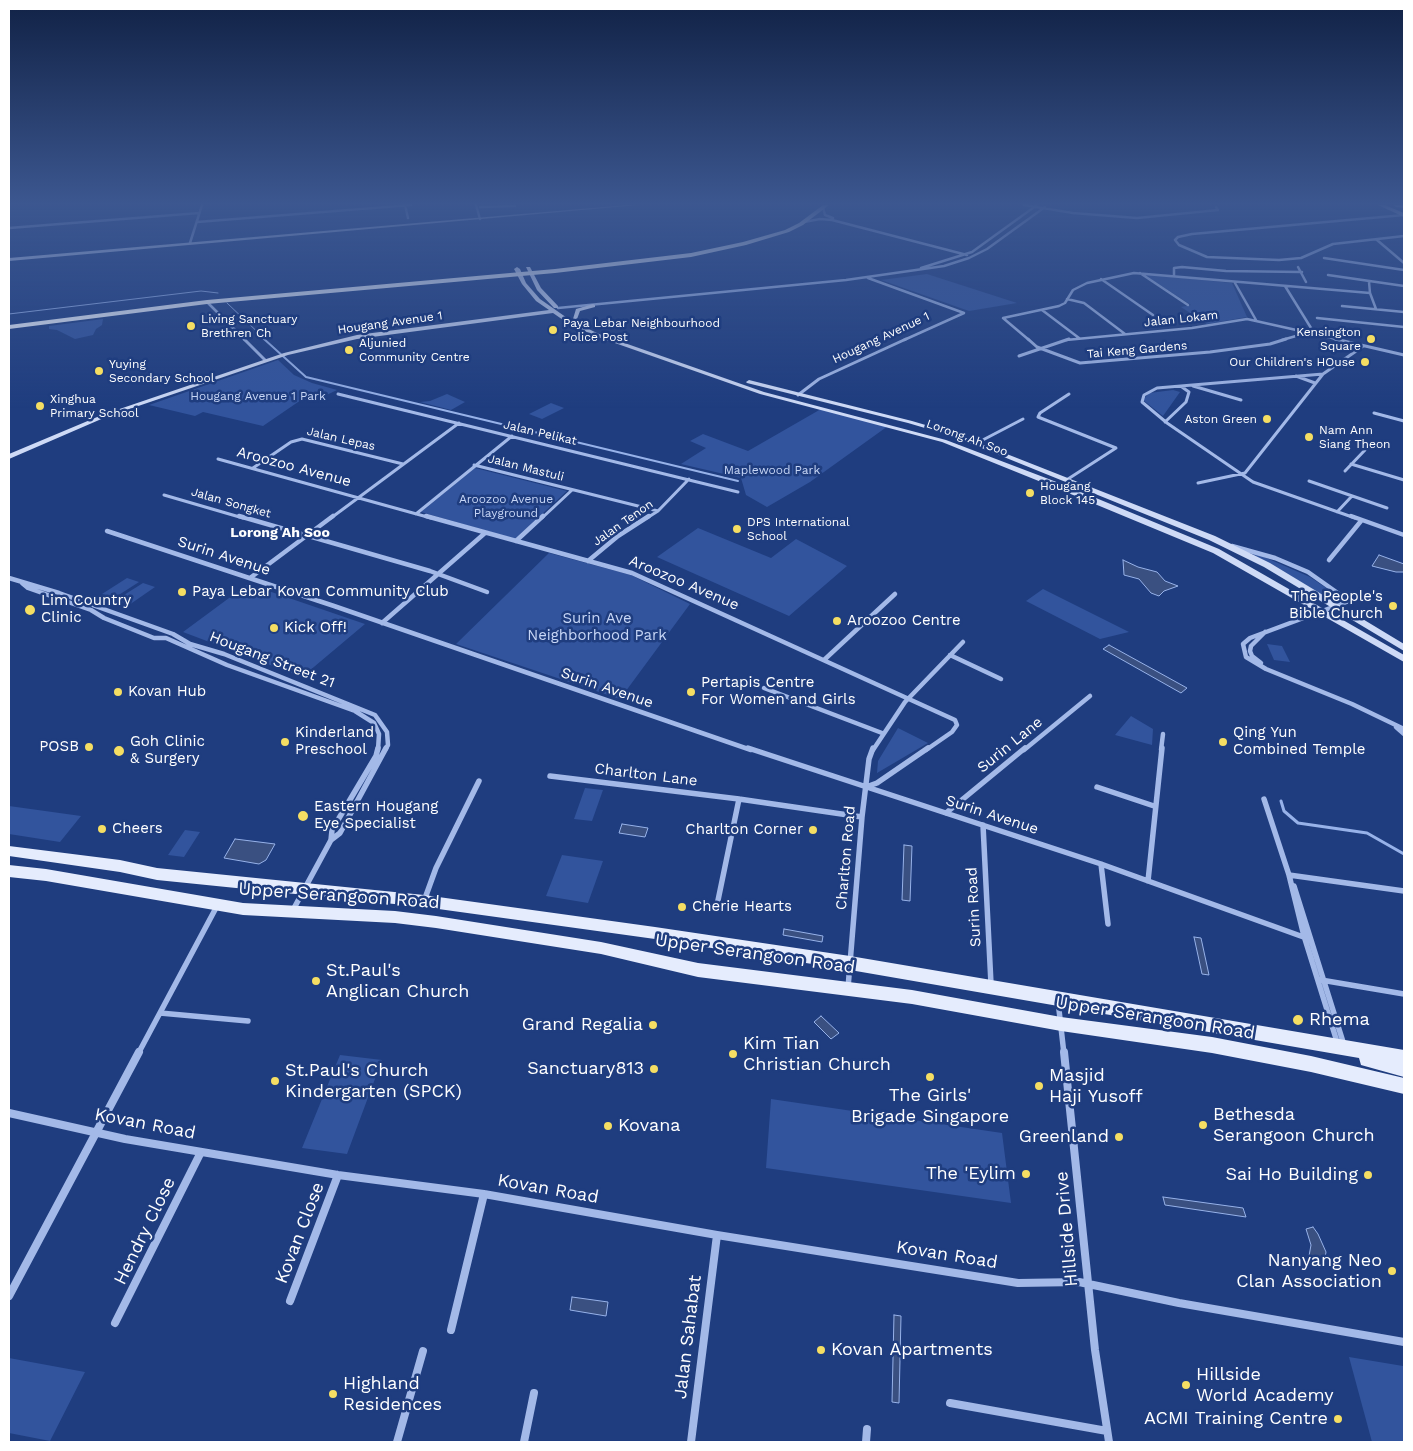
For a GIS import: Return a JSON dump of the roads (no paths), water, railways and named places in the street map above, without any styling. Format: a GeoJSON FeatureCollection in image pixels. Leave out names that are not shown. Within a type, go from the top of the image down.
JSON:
{"type":"FeatureCollection","features":[{"type":"Feature","properties":{"kind":"highway"},"geometry":{"type":"LineString","coordinates":[[9,322],[205,298],[498,273]]}},
{"type":"Feature","properties":{"kind":"highway"},"geometry":{"type":"LineString","coordinates":[[9,327],[207,302],[492,276],[509,273]]}},
{"type":"Feature","properties":{"kind":"highway"},"geometry":{"type":"LineString","coordinates":[[534,282],[541,276],[550,273]]}},
{"type":"Feature","properties":{"kind":"highway"},"geometry":{"type":"LineString","coordinates":[[492,276],[510,278],[524,283]]}},
{"type":"Feature","properties":{"kind":"main road","name":"Lorong Ah Soo"},"geometry":{"type":"LineString","coordinates":[[519,273],[524,283],[538,300],[597,335],[736,381],[910,422],[977,444],[1221,542],[1268,565],[1404,648]]}},
{"type":"Feature","properties":{"kind":"main road","name":"Lorong Ah Soo"},"geometry":{"type":"LineString","coordinates":[[530,273],[534,282],[555,310],[622,340],[784,399],[920,434],[975,452],[1216,551],[1404,659]]}},
{"type":"Feature","properties":{"kind":"main road"},"geometry":{"type":"LineString","coordinates":[[523,313],[535,308],[538,300]]}},
{"type":"Feature","properties":{"kind":"main road"},"geometry":{"type":"LineString","coordinates":[[574,318],[578,310],[593,306]]}},
{"type":"Feature","properties":{"kind":"main road","name":"Hougang Avenue 1"},"geometry":{"type":"LineString","coordinates":[[9,455],[84,420],[285,353],[356,336],[555,310]]}},
{"type":"Feature","properties":{"kind":"main road","name":"Hougang Avenue 1"},"geometry":{"type":"LineString","coordinates":[[285,353],[357,337],[555,310]]}},
{"type":"Feature","properties":{"kind":"main road"},"geometry":{"type":"LineString","coordinates":[[1308,604],[1311,612],[1308,616]]}},
{"type":"Feature","properties":{"kind":"main road","name":"Upper Serangoon Road"},"geometry":{"type":"LineString","coordinates":[[9,851],[120,866],[157,874],[424,901],[850,963],[1404,1058]]}},
{"type":"Feature","properties":{"kind":"main road","name":"Upper Serangoon Road"},"geometry":{"type":"LineString","coordinates":[[9,871],[65,878],[217,906],[379,916],[436,922],[601,948],[698,970],[912,997],[1061,1024],[1212,1045],[1312,1064],[1404,1086]]}},
{"type":"Feature","properties":{"kind":"main road"},"geometry":{"type":"LineString","coordinates":[[1267,1035],[1404,1069]]}},
{"type":"Feature","properties":{"kind":"street"},"geometry":{"type":"LineString","coordinates":[[863,276],[892,273]]}},
{"type":"Feature","properties":{"kind":"street"},"geometry":{"type":"LineString","coordinates":[[868,277],[894,273]]}},
{"type":"Feature","properties":{"kind":"street"},"geometry":{"type":"LineString","coordinates":[[1140,273],[1188,305]]}},
{"type":"Feature","properties":{"kind":"street","name":"Tai Keng Gardens"},"geometry":{"type":"LineString","coordinates":[[1308,333],[1270,344],[1084,364],[1029,342],[1003,318],[1062,305],[1075,289],[1101,279],[1140,273],[1235,283],[1370,293]]}},
{"type":"Feature","properties":{"kind":"street"},"geometry":{"type":"LineString","coordinates":[[1302,273],[1306,282]]}},
{"type":"Feature","properties":{"kind":"street"},"geometry":{"type":"LineString","coordinates":[[1328,275],[1404,286]]}},
{"type":"Feature","properties":{"kind":"street","name":"Hougang Avenue 1"},"geometry":{"type":"LineString","coordinates":[[798,395],[819,379],[964,314],[957,309],[868,277],[863,276],[841,280]]}},
{"type":"Feature","properties":{"kind":"street","name":"Hougang Avenue 1"},"geometry":{"type":"LineString","coordinates":[[555,310],[868,277]]}},
{"type":"Feature","properties":{"kind":"street"},"geometry":{"type":"LineString","coordinates":[[1101,279],[1154,315]]}},
{"type":"Feature","properties":{"kind":"street"},"geometry":{"type":"LineString","coordinates":[[1369,282],[1370,293],[1376,309]]}},
{"type":"Feature","properties":{"kind":"street"},"geometry":{"type":"LineString","coordinates":[[1235,283],[1256,320]]}},
{"type":"Feature","properties":{"kind":"street","name":"Hougang Avenue 1"},"geometry":{"type":"LineString","coordinates":[[555,310],[792,285]]}},
{"type":"Feature","properties":{"kind":"street"},"geometry":{"type":"LineString","coordinates":[[1285,286],[1311,328],[1308,333]]}},
{"type":"Feature","properties":{"kind":"street"},"geometry":{"type":"LineString","coordinates":[[1067,299],[1084,303],[1125,334]]}},
{"type":"Feature","properties":{"kind":"street"},"geometry":{"type":"LineString","coordinates":[[207,302],[263,359]]}},
{"type":"Feature","properties":{"kind":"street"},"geometry":{"type":"LineString","coordinates":[[1342,306],[1404,312]]}},
{"type":"Feature","properties":{"kind":"street"},"geometry":{"type":"LineString","coordinates":[[1042,310],[1079,338]]}},
{"type":"Feature","properties":{"kind":"street"},"geometry":{"type":"LineString","coordinates":[[1317,318],[1404,327]]}},
{"type":"Feature","properties":{"kind":"street","name":"Jalan Lokam"},"geometry":{"type":"LineString","coordinates":[[1019,356],[1040,348],[1079,338],[1192,328],[1247,319],[1362,347],[1404,355]]}},
{"type":"Feature","properties":{"kind":"street"},"geometry":{"type":"LineString","coordinates":[[1198,483],[1240,475],[1252,465],[1314,383],[1323,374],[1362,347]]}},
{"type":"Feature","properties":{"kind":"street"},"geometry":{"type":"LineString","coordinates":[[1323,374],[1157,388],[1142,397],[1144,406],[1165,422],[1240,475],[1258,485],[1404,535]]}},
{"type":"Feature","properties":{"kind":"street"},"geometry":{"type":"LineString","coordinates":[[1294,376],[1314,383]]}},
{"type":"Feature","properties":{"kind":"street"},"geometry":{"type":"LineString","coordinates":[[1165,422],[1178,412],[1186,402],[1189,392],[1181,386]]}},
{"type":"Feature","properties":{"kind":"street"},"geometry":{"type":"LineString","coordinates":[[1190,386],[1241,400]]}},
{"type":"Feature","properties":{"kind":"street","name":"Jalan Pelikat"},"geometry":{"type":"LineString","coordinates":[[338,394],[689,478],[738,492]]}},
{"type":"Feature","properties":{"kind":"street"},"geometry":{"type":"LineString","coordinates":[[1068,480],[1116,448],[1038,417],[1040,413],[1069,394]]}},
{"type":"Feature","properties":{"kind":"street"},"geometry":{"type":"LineString","coordinates":[[1374,412],[1404,421]]}},
{"type":"Feature","properties":{"kind":"street"},"geometry":{"type":"LineString","coordinates":[[977,444],[1023,419]]}},
{"type":"Feature","properties":{"kind":"street"},"geometry":{"type":"LineString","coordinates":[[250,578],[459,423]]}},
{"type":"Feature","properties":{"kind":"street","name":"Jalan Mastuli"},"geometry":{"type":"LineString","coordinates":[[416,514],[512,436]]}},
{"type":"Feature","properties":{"kind":"street","name":"Jalan Lepas"},"geometry":{"type":"LineString","coordinates":[[253,468],[291,442],[306,439],[403,464]]}},
{"type":"Feature","properties":{"kind":"street"},"geometry":{"type":"LineString","coordinates":[[1345,471],[1364,450]]}},
{"type":"Feature","properties":{"kind":"street","name":"Aroozoo Avenue"},"geometry":{"type":"LineString","coordinates":[[218,459],[632,573],[955,720],[957,725],[955,730],[877,783],[866,787]]}},
{"type":"Feature","properties":{"kind":"street"},"geometry":{"type":"LineString","coordinates":[[1351,464],[1404,480]]}},
{"type":"Feature","properties":{"kind":"street","name":"Jalan Mastuli"},"geometry":{"type":"LineString","coordinates":[[474,465],[658,512]]}},
{"type":"Feature","properties":{"kind":"street","name":"Jalan Tenon"},"geometry":{"type":"LineString","coordinates":[[588,561],[613,540],[658,512],[689,478]]}},
{"type":"Feature","properties":{"kind":"street"},"geometry":{"type":"LineString","coordinates":[[1309,481],[1387,508]]}},
{"type":"Feature","properties":{"kind":"street","name":"Jalan Mastuli"},"geometry":{"type":"LineString","coordinates":[[516,541],[572,490]]}},
{"type":"Feature","properties":{"kind":"street","name":"Jalan Songket"},"geometry":{"type":"LineString","coordinates":[[164,494],[309,535],[486,592]]}},
{"type":"Feature","properties":{"kind":"street"},"geometry":{"type":"LineString","coordinates":[[1337,512],[1352,496]]}},
{"type":"Feature","properties":{"kind":"street"},"geometry":{"type":"LineString","coordinates":[[1330,560],[1361,520]]}},
{"type":"Feature","properties":{"kind":"street","name":"Surin Avenue"},"geometry":{"type":"LineString","coordinates":[[107,531],[382,623],[676,725],[1101,864],[1307,938]]}},
{"type":"Feature","properties":{"kind":"street"},"geometry":{"type":"LineString","coordinates":[[382,623],[485,533]]}},
{"type":"Feature","properties":{"kind":"street","name":"Lorong Ah Soo"},"geometry":{"type":"LineString","coordinates":[[1221,542],[1275,558],[1308,572],[1348,598],[1349,601],[1336,607]]}},
{"type":"Feature","properties":{"kind":"street","name":"Hougang Street 21"},"geometry":{"type":"LineString","coordinates":[[9,578],[22,583],[33,584],[164,631],[190,644],[224,654],[375,715],[388,732],[388,745],[340,833],[331,840]]}},
{"type":"Feature","properties":{"kind":"street","name":"Hougang Street 21"},"geometry":{"type":"LineString","coordinates":[[22,583],[28,588],[91,610],[104,618],[154,638],[166,638],[226,665],[366,717],[374,723],[379,734],[378,750],[332,830],[331,840],[292,912]]}},
{"type":"Feature","properties":{"kind":"street"},"geometry":{"type":"LineString","coordinates":[[824,660],[895,594]]}},
{"type":"Feature","properties":{"kind":"street"},"geometry":{"type":"LineString","coordinates":[[1336,607],[1250,638],[1243,644],[1243,650],[1250,661],[1404,728]]}},
{"type":"Feature","properties":{"kind":"street"},"geometry":{"type":"LineString","coordinates":[[1265,632],[1251,646],[1250,651],[1256,660],[1278,673]]}},
{"type":"Feature","properties":{"kind":"street","name":"Charlton Road"},"geometry":{"type":"LineString","coordinates":[[848,988],[862,818],[871,752],[882,733],[908,698],[963,642]]}},
{"type":"Feature","properties":{"kind":"street"},"geometry":{"type":"LineString","coordinates":[[950,655],[1001,679]]}},
{"type":"Feature","properties":{"kind":"street"},"geometry":{"type":"LineString","coordinates":[[764,688],[882,733]]}},
{"type":"Feature","properties":{"kind":"street","name":"Surin Lane"},"geometry":{"type":"LineString","coordinates":[[946,813],[1090,696]]}},
{"type":"Feature","properties":{"kind":"street"},"geometry":{"type":"LineString","coordinates":[[1393,723],[1404,734]]}},
{"type":"Feature","properties":{"kind":"street"},"geometry":{"type":"LineString","coordinates":[[1148,881],[1154,806],[1163,734]]}},
{"type":"Feature","properties":{"kind":"street","name":"Charlton Lane"},"geometry":{"type":"LineString","coordinates":[[550,776],[740,799],[862,818]]}},
{"type":"Feature","properties":{"kind":"street"},"geometry":{"type":"LineString","coordinates":[[424,901],[436,868],[479,781]]}},
{"type":"Feature","properties":{"kind":"street"},"geometry":{"type":"LineString","coordinates":[[1097,788],[1154,806]]}},
{"type":"Feature","properties":{"kind":"street"},"geometry":{"type":"LineString","coordinates":[[716,910],[740,799]]}},
{"type":"Feature","properties":{"kind":"street"},"geometry":{"type":"LineString","coordinates":[[1264,799],[1289,875],[1292,878],[1307,938],[1341,1048]]}},
{"type":"Feature","properties":{"kind":"street","name":"Surin Road"},"geometry":{"type":"LineString","coordinates":[[983,825],[992,988]]}},
{"type":"Feature","properties":{"kind":"street"},"geometry":{"type":"LineString","coordinates":[[1101,864],[1108,924]]}},
{"type":"Feature","properties":{"kind":"street"},"geometry":{"type":"LineString","coordinates":[[1289,875],[1404,891]]}},
{"type":"Feature","properties":{"kind":"street"},"geometry":{"type":"LineString","coordinates":[[9,1296],[217,906]]}},
{"type":"Feature","properties":{"kind":"street"},"geometry":{"type":"LineString","coordinates":[[1320,980],[1404,994]]}},
{"type":"Feature","properties":{"kind":"street","name":"Hillside Drive"},"geometry":{"type":"LineString","coordinates":[[1058,999],[1076,1150],[1088,1284],[1109,1442]]}},
{"type":"Feature","properties":{"kind":"street"},"geometry":{"type":"LineString","coordinates":[[160,1013],[248,1021]]}},
{"type":"Feature","properties":{"kind":"street","name":"Kovan Road"},"geometry":{"type":"LineString","coordinates":[[9,1113],[125,1139],[202,1152],[338,1174],[484,1194],[717,1235],[1018,1283],[1088,1284],[1179,1303],[1404,1342]]}},
{"type":"Feature","properties":{"kind":"street","name":"Hendry Close"},"geometry":{"type":"LineString","coordinates":[[115,1323],[202,1152]]}},
{"type":"Feature","properties":{"kind":"street","name":"Kovan Close"},"geometry":{"type":"LineString","coordinates":[[290,1301],[338,1174]]}},
{"type":"Feature","properties":{"kind":"street","name":"Kovan Road"},"geometry":{"type":"LineString","coordinates":[[451,1330],[484,1194]]}},
{"type":"Feature","properties":{"kind":"street","name":"Jalan Sahabat"},"geometry":{"type":"LineString","coordinates":[[690,1442],[717,1235]]}},
{"type":"Feature","properties":{"kind":"street"},"geometry":{"type":"LineString","coordinates":[[397,1442],[423,1350]]}},
{"type":"Feature","properties":{"kind":"street"},"geometry":{"type":"LineString","coordinates":[[524,1442],[534,1394]]}},
{"type":"Feature","properties":{"kind":"street"},"geometry":{"type":"LineString","coordinates":[[950,1403],[1107,1431]]}},
{"type":"Feature","properties":{"kind":"street"},"geometry":{"type":"LineString","coordinates":[[866,1442],[867,1429]]}},
{"type":"Feature","properties":{"kind":"waterway"},"geometry":{"type":"LineString","coordinates":[[9,314],[201,291],[218,293]]}},
{"type":"Feature","properties":{"kind":"waterway"},"geometry":{"type":"LineString","coordinates":[[227,303],[266,340]]}},
{"type":"Feature","properties":{"kind":"waterway"},"geometry":{"type":"LineString","coordinates":[[264,339],[306,377],[738,481]]}},
{"type":"Feature","properties":{"kind":"waterway"},"geometry":{"type":"LineString","coordinates":[[1281,801],[1284,811],[1298,823],[1367,833],[1404,854]]}},
{"type":"Feature","properties":{"kind":"place","name":"Living Sanctuary Brethren Ch"},"geometry":{"type":"Point","coordinates":[191,326]}},
{"type":"Feature","properties":{"kind":"place","name":"Paya Lebar Neighbourhood Police Post"},"geometry":{"type":"Point","coordinates":[553,330]}},
{"type":"Feature","properties":{"kind":"place","name":"Kensington Square"},"geometry":{"type":"Point","coordinates":[1371,339]}},
{"type":"Feature","properties":{"kind":"place","name":"Aljunied Community Centre"},"geometry":{"type":"Point","coordinates":[349,350]}},
{"type":"Feature","properties":{"kind":"place","name":"Our Children's HOuse"},"geometry":{"type":"Point","coordinates":[1365,362]}},
{"type":"Feature","properties":{"kind":"place","name":"Yuying Secondary School"},"geometry":{"type":"Point","coordinates":[99,371]}},
{"type":"Feature","properties":{"kind":"place","name":"Xinghua Primary School"},"geometry":{"type":"Point","coordinates":[40,406]}},
{"type":"Feature","properties":{"kind":"place","name":"Aston Green"},"geometry":{"type":"Point","coordinates":[1267,419]}},
{"type":"Feature","properties":{"kind":"place","name":"Nam Ann Siang Theon"},"geometry":{"type":"Point","coordinates":[1309,437]}},
{"type":"Feature","properties":{"kind":"place","name":"Hougang Block 145"},"geometry":{"type":"Point","coordinates":[1030,493]}},
{"type":"Feature","properties":{"kind":"place","name":"DPS International School"},"geometry":{"type":"Point","coordinates":[737,529]}},
{"type":"Feature","properties":{"kind":"place","name":"Paya Lebar Kovan Community Club"},"geometry":{"type":"Point","coordinates":[182,592]}},
{"type":"Feature","properties":{"kind":"place","name":"The People's Bible Church"},"geometry":{"type":"Point","coordinates":[1393,606]}},
{"type":"Feature","properties":{"kind":"place","name":"Lim Country Clinic"},"geometry":{"type":"Point","coordinates":[30,610]}},
{"type":"Feature","properties":{"kind":"place","name":"Aroozoo Centre"},"geometry":{"type":"Point","coordinates":[837,621]}},
{"type":"Feature","properties":{"kind":"place","name":"Kick Off!"},"geometry":{"type":"Point","coordinates":[274,628]}},
{"type":"Feature","properties":{"kind":"place","name":"Kovan Hub"},"geometry":{"type":"Point","coordinates":[118,692]}},
{"type":"Feature","properties":{"kind":"place","name":"Pertapis Centre For Women and Girls"},"geometry":{"type":"Point","coordinates":[691,692]}},
{"type":"Feature","properties":{"kind":"place","name":"Kinderland Preschool"},"geometry":{"type":"Point","coordinates":[285,742]}},
{"type":"Feature","properties":{"kind":"place","name":"Qing Yun Combined Temple"},"geometry":{"type":"Point","coordinates":[1223,742]}},
{"type":"Feature","properties":{"kind":"place","name":"POSB"},"geometry":{"type":"Point","coordinates":[89,747]}},
{"type":"Feature","properties":{"kind":"place","name":"Goh Clinic & Surgery"},"geometry":{"type":"Point","coordinates":[119,751]}},
{"type":"Feature","properties":{"kind":"place","name":"Eastern Hougang Eye Specialist"},"geometry":{"type":"Point","coordinates":[303,816]}},
{"type":"Feature","properties":{"kind":"place","name":"Cheers"},"geometry":{"type":"Point","coordinates":[102,829]}},
{"type":"Feature","properties":{"kind":"place","name":"Charlton Corner"},"geometry":{"type":"Point","coordinates":[813,830]}},
{"type":"Feature","properties":{"kind":"place","name":"Cherie Hearts"},"geometry":{"type":"Point","coordinates":[682,907]}},
{"type":"Feature","properties":{"kind":"place","name":"St.Paul's Anglican Church"},"geometry":{"type":"Point","coordinates":[316,981]}},
{"type":"Feature","properties":{"kind":"place","name":"Rhema"},"geometry":{"type":"Point","coordinates":[1298,1020]}},
{"type":"Feature","properties":{"kind":"place","name":"Grand Regalia"},"geometry":{"type":"Point","coordinates":[653,1025]}},
{"type":"Feature","properties":{"kind":"place","name":"Kim Tian Christian Church"},"geometry":{"type":"Point","coordinates":[733,1054]}},
{"type":"Feature","properties":{"kind":"place","name":"Sanctuary813"},"geometry":{"type":"Point","coordinates":[654,1069]}},
{"type":"Feature","properties":{"kind":"place","name":"The Girls' Brigade Singapore"},"geometry":{"type":"Point","coordinates":[930,1077]}},
{"type":"Feature","properties":{"kind":"place","name":"St.Paul's Church Kindergarten (SPCK)"},"geometry":{"type":"Point","coordinates":[275,1081]}},
{"type":"Feature","properties":{"kind":"place","name":"Masjid Haji Yusoff"},"geometry":{"type":"Point","coordinates":[1039,1086]}},
{"type":"Feature","properties":{"kind":"place","name":"Bethesda Serangoon Church"},"geometry":{"type":"Point","coordinates":[1203,1125]}},
{"type":"Feature","properties":{"kind":"place","name":"Kovana"},"geometry":{"type":"Point","coordinates":[608,1126]}},
{"type":"Feature","properties":{"kind":"place","name":"Greenland"},"geometry":{"type":"Point","coordinates":[1119,1137]}},
{"type":"Feature","properties":{"kind":"place","name":"The 'Eylim"},"geometry":{"type":"Point","coordinates":[1026,1174]}},
{"type":"Feature","properties":{"kind":"place","name":"Sai Ho Building"},"geometry":{"type":"Point","coordinates":[1368,1175]}},
{"type":"Feature","properties":{"kind":"place","name":"Nanyang Neo Clan Association"},"geometry":{"type":"Point","coordinates":[1392,1271]}},
{"type":"Feature","properties":{"kind":"place","name":"Kovan Apartments"},"geometry":{"type":"Point","coordinates":[821,1350]}},
{"type":"Feature","properties":{"kind":"place","name":"Hillside World Academy"},"geometry":{"type":"Point","coordinates":[1186,1385]}},
{"type":"Feature","properties":{"kind":"place","name":"Highland Residences"},"geometry":{"type":"Point","coordinates":[333,1394]}},
{"type":"Feature","properties":{"kind":"place","name":"ACMI Training Centre"},"geometry":{"type":"Point","coordinates":[1338,1419]}},
{"type":"Feature","properties":{"kind":"district","name":"Lorong Ah Soo"},"geometry":{"type":"Point","coordinates":[280,533]}},
{"type":"Feature","properties":{"kind":"park label","name":"Hougang Avenue 1 Park"},"geometry":{"type":"Point","coordinates":[258,396]}},
{"type":"Feature","properties":{"kind":"park label","name":"Maplewood Park"},"geometry":{"type":"Point","coordinates":[772,470]}},
{"type":"Feature","properties":{"kind":"park label","name":"Aroozoo Avenue Playground"},"geometry":{"type":"Point","coordinates":[506,506]}},
{"type":"Feature","properties":{"kind":"park label","name":"Surin Ave Neighborhood Park"},"geometry":{"type":"Point","coordinates":[597,628]}}]}
